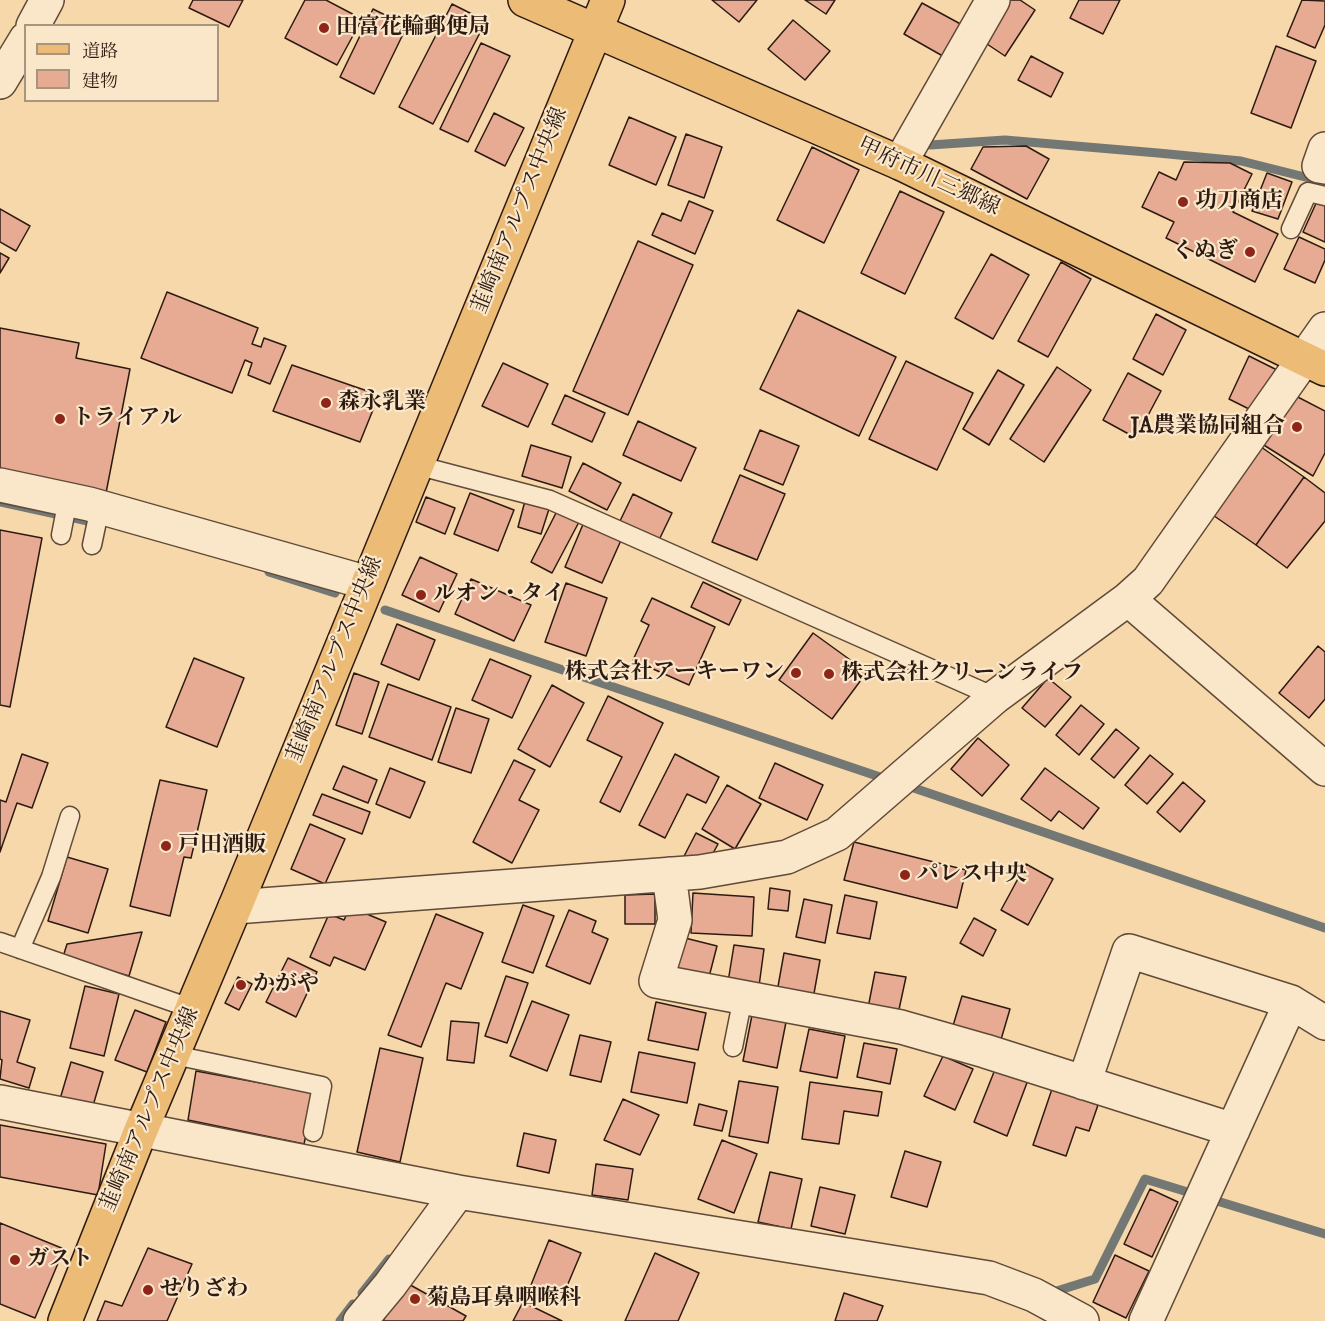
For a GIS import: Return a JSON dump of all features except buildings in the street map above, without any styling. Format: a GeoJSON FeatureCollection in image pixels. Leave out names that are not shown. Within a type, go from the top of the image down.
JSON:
{"type":"FeatureCollection","features":[{"type":"Feature","properties":{"kind":"main road","name":"甲府市川三郷線"},"geometry":{"type":"LineString","coordinates":[[525,0],[900,163],[1315,364]]}},
{"type":"Feature","properties":{"kind":"main road","name":"韮崎南アルプス中央線"},"geometry":{"type":"LineString","coordinates":[[65,1321],[141,1131],[236,907],[608,0]]}},
{"type":"Feature","properties":{"kind":"street"},"geometry":{"type":"LineString","coordinates":[[34,24],[47,0]]}},
{"type":"Feature","properties":{"kind":"street"},"geometry":{"type":"LineString","coordinates":[[900,163],[985,3]]}},
{"type":"Feature","properties":{"kind":"street"},"geometry":{"type":"LineString","coordinates":[[0,82],[24,42]]}},
{"type":"Feature","properties":{"kind":"street"},"geometry":{"type":"LineString","coordinates":[[1325,149],[1319,166],[1325,167]]}},
{"type":"Feature","properties":{"kind":"street"},"geometry":{"type":"LineString","coordinates":[[236,907],[700,872],[787,857],[837,834],[995,697],[1128,599],[1148,581],[1315,364],[1325,329]]}},
{"type":"Feature","properties":{"kind":"street"},"geometry":{"type":"LineString","coordinates":[[0,485],[100,507],[368,584]]}},
{"type":"Feature","properties":{"kind":"street"},"geometry":{"type":"LineString","coordinates":[[1128,599],[1191,645],[1325,769]]}},
{"type":"Feature","properties":{"kind":"street"},"geometry":{"type":"LineString","coordinates":[[669,874],[675,920],[656,981],[901,1028],[1233,1130]]}},
{"type":"Feature","properties":{"kind":"street"},"geometry":{"type":"LineString","coordinates":[[1084,1083],[1129,951],[1292,1002],[1325,1023]]}},
{"type":"Feature","properties":{"kind":"street"},"geometry":{"type":"LineString","coordinates":[[1146,1321],[1292,1002]]}},
{"type":"Feature","properties":{"kind":"street"},"geometry":{"type":"LineString","coordinates":[[0,1102],[452,1200],[988,1278],[1041,1299],[1082,1321]]}},
{"type":"Feature","properties":{"kind":"street"},"geometry":{"type":"LineString","coordinates":[[360,1321],[390,1285],[452,1200]]}},
{"type":"Feature","properties":{"kind":"lane"},"geometry":{"type":"LineString","coordinates":[[1291,229],[1308,192],[1325,196]]}},
{"type":"Feature","properties":{"kind":"lane"},"geometry":{"type":"LineString","coordinates":[[416,465],[550,500],[995,697]]}},
{"type":"Feature","properties":{"kind":"lane"},"geometry":{"type":"LineString","coordinates":[[62,535],[68,499]]}},
{"type":"Feature","properties":{"kind":"lane"},"geometry":{"type":"LineString","coordinates":[[92,545],[100,507]]}},
{"type":"Feature","properties":{"kind":"lane"},"geometry":{"type":"LineString","coordinates":[[20,949],[51,877],[70,816]]}},
{"type":"Feature","properties":{"kind":"lane"},"geometry":{"type":"LineString","coordinates":[[0,942],[193,1009]]}},
{"type":"Feature","properties":{"kind":"lane"},"geometry":{"type":"LineString","coordinates":[[733,1047],[743,997]]}},
{"type":"Feature","properties":{"kind":"lane"},"geometry":{"type":"LineString","coordinates":[[174,1055],[322,1086],[314,1132]]}},
{"type":"Feature","properties":{"kind":"waterway"},"geometry":{"type":"LineString","coordinates":[[930,145],[1005,140],[1158,153],[1241,161],[1317,180]]}},
{"type":"Feature","properties":{"kind":"waterway"},"geometry":{"type":"LineString","coordinates":[[0,502],[97,523]]}},
{"type":"Feature","properties":{"kind":"waterway"},"geometry":{"type":"LineString","coordinates":[[269,572],[335,593]]}},
{"type":"Feature","properties":{"kind":"waterway"},"geometry":{"type":"LineString","coordinates":[[385,610],[889,780]]}},
{"type":"Feature","properties":{"kind":"waterway"},"geometry":{"type":"LineString","coordinates":[[905,785],[1325,928]]}},
{"type":"Feature","properties":{"kind":"waterway"},"geometry":{"type":"LineString","coordinates":[[1047,1294],[1095,1279],[1145,1179],[1325,1234]]}},
{"type":"Feature","properties":{"kind":"waterway"},"geometry":{"type":"LineString","coordinates":[[362,1293],[389,1259]]}},
{"type":"Feature","properties":{"kind":"waterway"},"geometry":{"type":"LineString","coordinates":[[340,1321],[353,1304]]}},
{"type":"Feature","properties":{"kind":"place","name":"田富花輪郵便局"},"geometry":{"type":"Point","coordinates":[324,28]}},
{"type":"Feature","properties":{"kind":"place","name":"功刀商店"},"geometry":{"type":"Point","coordinates":[1183,202]}},
{"type":"Feature","properties":{"kind":"place","name":"くぬぎ"},"geometry":{"type":"Point","coordinates":[1250,252]}},
{"type":"Feature","properties":{"kind":"place","name":"森永乳業"},"geometry":{"type":"Point","coordinates":[326,403]}},
{"type":"Feature","properties":{"kind":"place","name":"トライアル"},"geometry":{"type":"Point","coordinates":[60,419]}},
{"type":"Feature","properties":{"kind":"place","name":"JA農業協同組合"},"geometry":{"type":"Point","coordinates":[1297,427]}},
{"type":"Feature","properties":{"kind":"place","name":"ルオン・タイ"},"geometry":{"type":"Point","coordinates":[421,595]}},
{"type":"Feature","properties":{"kind":"place","name":"株式会社アーキーワン"},"geometry":{"type":"Point","coordinates":[796,673]}},
{"type":"Feature","properties":{"kind":"place","name":"株式会社クリーンライフ"},"geometry":{"type":"Point","coordinates":[829,674]}},
{"type":"Feature","properties":{"kind":"place","name":"戸田酒販"},"geometry":{"type":"Point","coordinates":[166,846]}},
{"type":"Feature","properties":{"kind":"place","name":"パレス中央"},"geometry":{"type":"Point","coordinates":[905,875]}},
{"type":"Feature","properties":{"kind":"place","name":"かがや"},"geometry":{"type":"Point","coordinates":[241,985]}},
{"type":"Feature","properties":{"kind":"place","name":"ガスト"},"geometry":{"type":"Point","coordinates":[15,1260]}},
{"type":"Feature","properties":{"kind":"place","name":"せりざわ"},"geometry":{"type":"Point","coordinates":[148,1290]}},
{"type":"Feature","properties":{"kind":"place","name":"菊島耳鼻咽喉科"},"geometry":{"type":"Point","coordinates":[415,1299]}}]}
